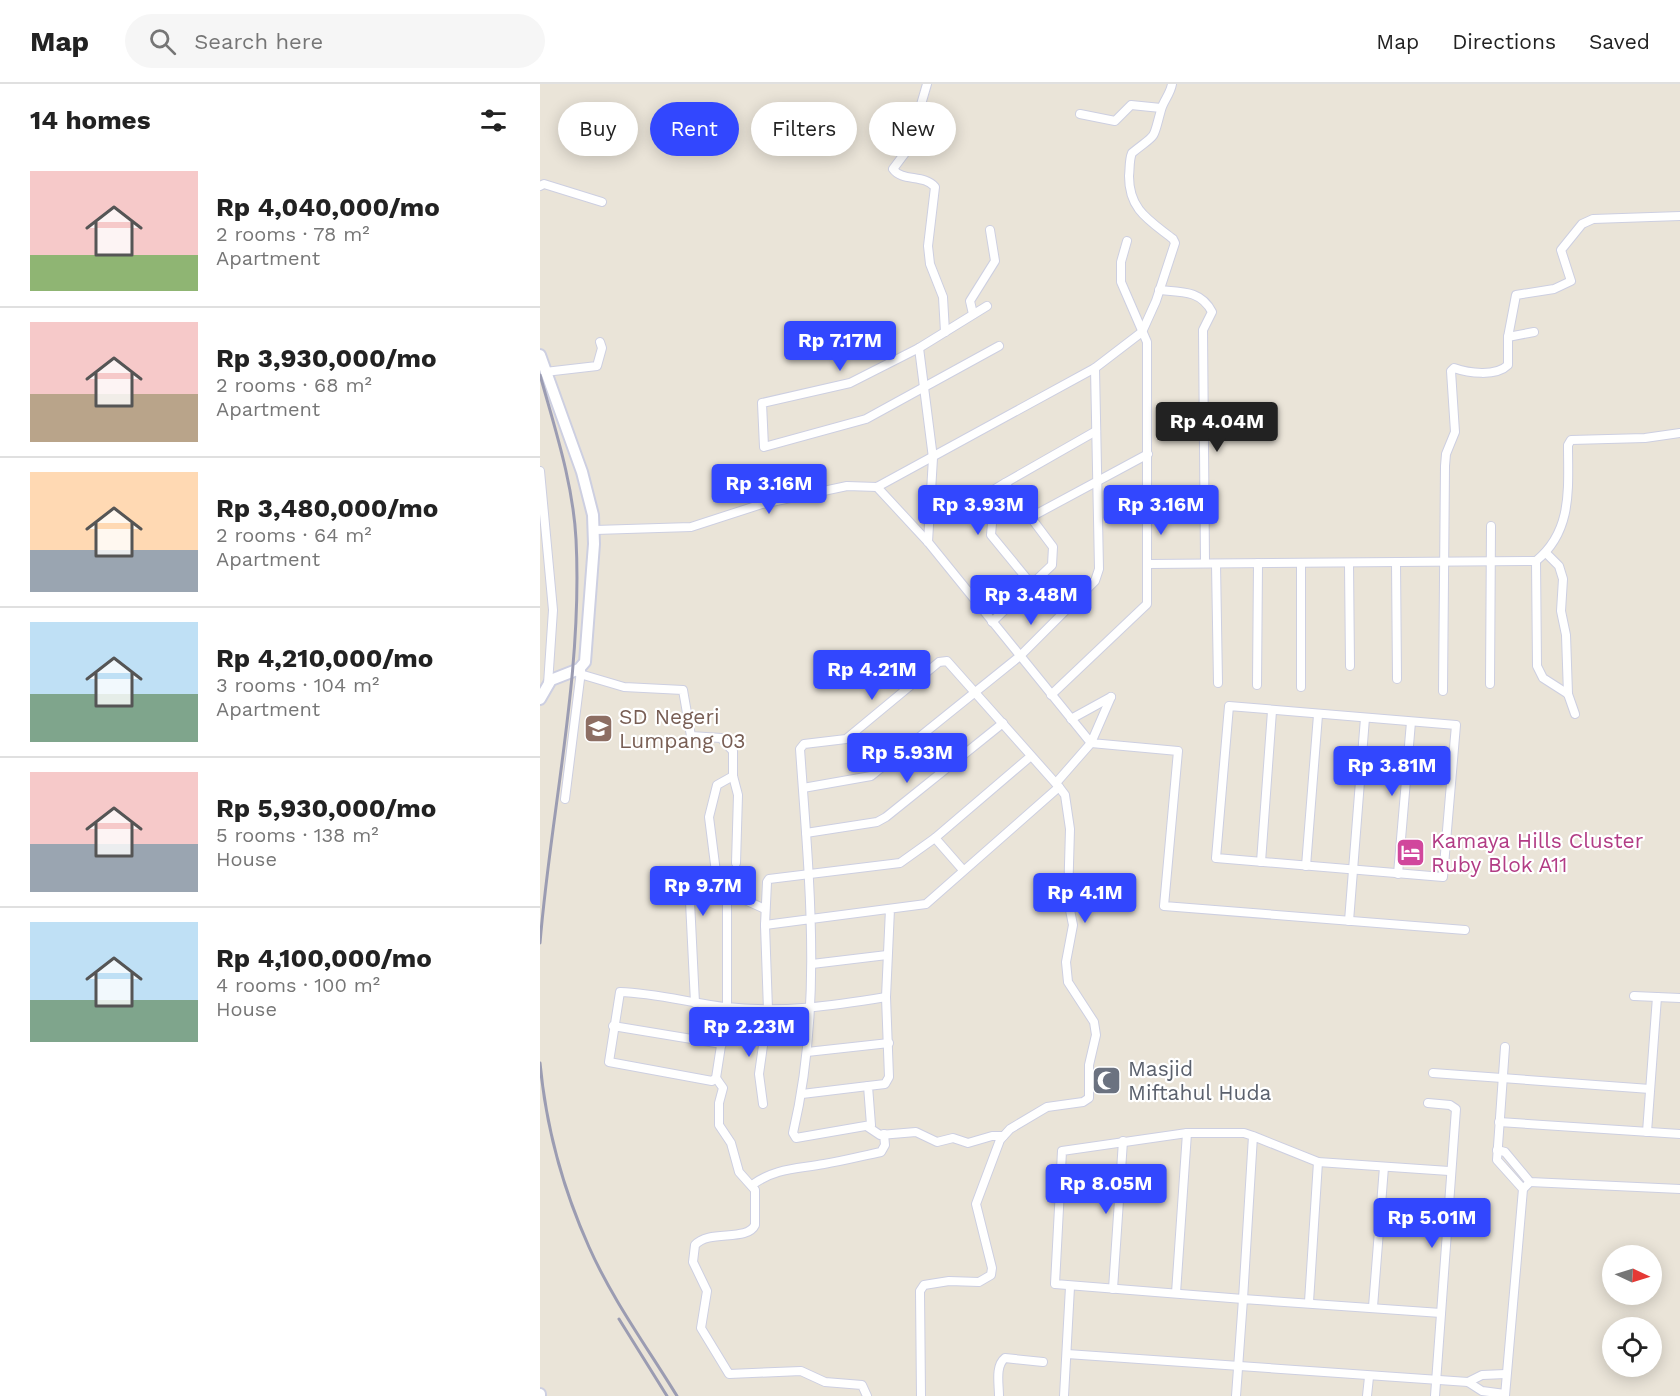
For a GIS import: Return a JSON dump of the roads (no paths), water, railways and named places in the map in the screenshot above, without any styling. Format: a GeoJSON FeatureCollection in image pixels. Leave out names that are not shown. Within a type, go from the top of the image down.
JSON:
{"type":"FeatureCollection","features":[{"type":"Feature","properties":{"kind":"main road"},"geometry":{"type":"LineString","coordinates":[[540,356],[544,378],[586,484],[594,530],[587,655],[581,670],[555,678],[548,684],[540,699]]}},
{"type":"Feature","properties":{"kind":"street"},"geometry":{"type":"LineString","coordinates":[[927,84],[908,149],[893,169],[899,175],[926,180],[935,187],[928,246],[930,264],[943,297],[945,332]]}},
{"type":"Feature","properties":{"kind":"street"},"geometry":{"type":"LineString","coordinates":[[594,530],[691,527],[762,504],[847,486],[877,487],[1095,368],[1143,332],[1175,243],[1140,210],[1131,197],[1130,157],[1153,137],[1159,125],[1161,108],[1170,94],[1172,84]]}},
{"type":"Feature","properties":{"kind":"street"},"geometry":{"type":"LineString","coordinates":[[1080,114],[1115,121],[1131,105],[1161,108]]}},
{"type":"Feature","properties":{"kind":"street"},"geometry":{"type":"LineString","coordinates":[[540,186],[544,184],[602,202]]}},
{"type":"Feature","properties":{"kind":"street"},"geometry":{"type":"LineString","coordinates":[[1443,691],[1445,466],[1446,454],[1455,432],[1451,371],[1454,368],[1466,372],[1503,369],[1508,364],[1508,337],[1516,295],[1554,289],[1571,280],[1561,250],[1582,224],[1593,219],[1680,216]]}},
{"type":"Feature","properties":{"kind":"street"},"geometry":{"type":"LineString","coordinates":[[973,314],[970,301],[995,261],[990,230]]}},
{"type":"Feature","properties":{"kind":"street"},"geometry":{"type":"LineString","coordinates":[[1051,695],[1147,604],[1147,342],[1121,282],[1120,262],[1127,241]]}},
{"type":"Feature","properties":{"kind":"street"},"geometry":{"type":"LineString","coordinates":[[1159,290],[1196,294],[1205,300],[1212,312],[1203,330],[1205,563]]}},
{"type":"Feature","properties":{"kind":"street"},"geometry":{"type":"LineString","coordinates":[[987,306],[919,348],[850,383],[762,403],[764,447],[860,422],[999,346]]}},
{"type":"Feature","properties":{"kind":"street"},"geometry":{"type":"LineString","coordinates":[[1508,337],[1534,332]]}},
{"type":"Feature","properties":{"kind":"street"},"geometry":{"type":"LineString","coordinates":[[544,378],[597,366],[602,348],[600,342]]}},
{"type":"Feature","properties":{"kind":"street"},"geometry":{"type":"LineString","coordinates":[[919,348],[933,458],[928,542]]}},
{"type":"Feature","properties":{"kind":"street"},"geometry":{"type":"LineString","coordinates":[[803,788],[871,776],[1020,656],[1095,581],[1099,569],[1095,368]]}},
{"type":"Feature","properties":{"kind":"street"},"geometry":{"type":"LineString","coordinates":[[1032,585],[991,536],[995,489],[1096,431]]}},
{"type":"Feature","properties":{"kind":"street"},"geometry":{"type":"LineString","coordinates":[[1148,564],[1536,561],[1546,553],[1560,534],[1566,513],[1568,445],[1571,440],[1645,438],[1680,433]]}},
{"type":"Feature","properties":{"kind":"street"},"geometry":{"type":"LineString","coordinates":[[1031,517],[1148,454]]}},
{"type":"Feature","properties":{"kind":"street"},"geometry":{"type":"LineString","coordinates":[[540,471],[553,610],[553,640],[548,684]]}},
{"type":"Feature","properties":{"kind":"street"},"geometry":{"type":"LineString","coordinates":[[992,622],[1052,565],[1055,553],[1005,483]]}},
{"type":"Feature","properties":{"kind":"street"},"geometry":{"type":"LineString","coordinates":[[877,487],[928,542],[1091,743],[1178,751],[1164,906],[1465,930]]}},
{"type":"Feature","properties":{"kind":"street"},"geometry":{"type":"LineString","coordinates":[[1490,684],[1491,526]]}},
{"type":"Feature","properties":{"kind":"street"},"geometry":{"type":"LineString","coordinates":[[1546,553],[1562,571],[1561,611],[1566,635],[1568,694],[1575,714]]}},
{"type":"Feature","properties":{"kind":"street"},"geometry":{"type":"LineString","coordinates":[[1536,561],[1537,666],[1543,678],[1568,694]]}},
{"type":"Feature","properties":{"kind":"street"},"geometry":{"type":"LineString","coordinates":[[1396,562],[1397,680]]}},
{"type":"Feature","properties":{"kind":"street"},"geometry":{"type":"LineString","coordinates":[[1257,685],[1258,563]]}},
{"type":"Feature","properties":{"kind":"street"},"geometry":{"type":"LineString","coordinates":[[1216,564],[1218,683]]}},
{"type":"Feature","properties":{"kind":"street"},"geometry":{"type":"LineString","coordinates":[[1301,564],[1301,687]]}},
{"type":"Feature","properties":{"kind":"street"},"geometry":{"type":"LineString","coordinates":[[1349,564],[1350,666]]}},
{"type":"Feature","properties":{"kind":"street"},"geometry":{"type":"LineString","coordinates":[[868,1086],[872,1122],[868,1127],[796,1138],[793,1133],[802,1094],[812,1009],[813,920],[802,746],[846,738],[939,662],[947,661],[1065,795],[1070,829],[1068,896],[1073,925],[1066,962],[1068,982],[1094,1022],[1096,1030],[1089,1065],[1089,1098],[1083,1102],[1047,1107],[1003,1136],[992,1136],[966,1143],[953,1138],[934,1142],[916,1132],[876,1133],[868,1127]]}},
{"type":"Feature","properties":{"kind":"street"},"geometry":{"type":"LineString","coordinates":[[565,799],[581,670],[624,687],[684,690],[688,732],[695,738],[716,737],[729,744],[735,762],[733,776],[738,795],[736,863]]}},
{"type":"Feature","properties":{"kind":"street"},"geometry":{"type":"LineString","coordinates":[[765,925],[926,904],[1057,785],[1091,743],[1111,697],[1071,719]]}},
{"type":"Feature","properties":{"kind":"street"},"geometry":{"type":"LineString","coordinates":[[1229,706],[1272,711],[1456,725],[1443,877],[1216,858],[1229,706]]}},
{"type":"Feature","properties":{"kind":"street"},"geometry":{"type":"LineString","coordinates":[[1261,862],[1272,711]]}},
{"type":"Feature","properties":{"kind":"street"},"geometry":{"type":"LineString","coordinates":[[1306,866],[1318,715]]}},
{"type":"Feature","properties":{"kind":"street"},"geometry":{"type":"LineString","coordinates":[[1349,921],[1365,718]]}},
{"type":"Feature","properties":{"kind":"street"},"geometry":{"type":"LineString","coordinates":[[1398,874],[1411,722]]}},
{"type":"Feature","properties":{"kind":"street"},"geometry":{"type":"LineString","coordinates":[[806,833],[877,822],[886,818],[1003,723]]}},
{"type":"Feature","properties":{"kind":"street"},"geometry":{"type":"LineString","coordinates":[[763,1104],[759,1074],[768,1011],[765,886],[770,879],[900,863],[934,838],[1031,756]]}},
{"type":"Feature","properties":{"kind":"street"},"geometry":{"type":"LineString","coordinates":[[718,888],[709,817],[717,784],[733,776]]}},
{"type":"Feature","properties":{"kind":"street"},"geometry":{"type":"LineString","coordinates":[[934,838],[963,870]]}},
{"type":"Feature","properties":{"kind":"street"},"geometry":{"type":"LineString","coordinates":[[694,1003],[688,885],[692,879],[765,909]]}},
{"type":"Feature","properties":{"kind":"street"},"geometry":{"type":"LineString","coordinates":[[727,892],[727,1007],[716,1078],[723,1088],[719,1103],[721,1131],[731,1143],[739,1172],[752,1185],[756,1196],[754,1228],[747,1232],[703,1238],[693,1250],[693,1262],[707,1291],[701,1328],[729,1374],[801,1371],[825,1382],[862,1385],[867,1396]]}},
{"type":"Feature","properties":{"kind":"street"},"geometry":{"type":"LineString","coordinates":[[802,1094],[868,1086],[888,1081],[889,1043],[886,997],[890,909]]}},
{"type":"Feature","properties":{"kind":"street"},"geometry":{"type":"LineString","coordinates":[[812,964],[888,955]]}},
{"type":"Feature","properties":{"kind":"street"},"geometry":{"type":"LineString","coordinates":[[716,1078],[712,1081],[611,1063],[609,1060],[613,1026],[620,992],[768,1011],[812,1009],[886,997]]}},
{"type":"Feature","properties":{"kind":"street"},"geometry":{"type":"LineString","coordinates":[[1634,996],[1680,998]]}},
{"type":"Feature","properties":{"kind":"street"},"geometry":{"type":"LineString","coordinates":[[1647,1132],[1657,997]]}},
{"type":"Feature","properties":{"kind":"street"},"geometry":{"type":"LineString","coordinates":[[613,1026],[722,1044]]}},
{"type":"Feature","properties":{"kind":"street"},"geometry":{"type":"LineString","coordinates":[[807,1052],[889,1043]]}},
{"type":"Feature","properties":{"kind":"street"},"geometry":{"type":"LineString","coordinates":[[1505,1047],[1497,1160],[1523,1189]]}},
{"type":"Feature","properties":{"kind":"street"},"geometry":{"type":"LineString","coordinates":[[1433,1073],[1650,1089]]}},
{"type":"Feature","properties":{"kind":"street"},"geometry":{"type":"LineString","coordinates":[[1428,1103],[1450,1105],[1456,1109],[1449,1171],[1435,1396]]}},
{"type":"Feature","properties":{"kind":"street"},"geometry":{"type":"LineString","coordinates":[[1499,1122],[1680,1134]]}},
{"type":"Feature","properties":{"kind":"street"},"geometry":{"type":"LineString","coordinates":[[1441,1313],[1070,1287],[1059,1286],[1053,1280],[1062,1151],[1187,1133],[1244,1133],[1318,1162],[1449,1171]]}},
{"type":"Feature","properties":{"kind":"street"},"geometry":{"type":"LineString","coordinates":[[1176,1293],[1187,1133]]}},
{"type":"Feature","properties":{"kind":"street"},"geometry":{"type":"LineString","coordinates":[[752,1185],[763,1177],[789,1167],[822,1165],[881,1152],[885,1145],[884,1134]]}},
{"type":"Feature","properties":{"kind":"street"},"geometry":{"type":"LineString","coordinates":[[921,1396],[920,1291],[924,1285],[949,1281],[979,1282],[991,1275],[992,1268],[976,1204],[1003,1136]]}},
{"type":"Feature","properties":{"kind":"street"},"geometry":{"type":"LineString","coordinates":[[1236,1396],[1252,1136]]}},
{"type":"Feature","properties":{"kind":"street"},"geometry":{"type":"LineString","coordinates":[[1113,1289],[1123,1141]]}},
{"type":"Feature","properties":{"kind":"street"},"geometry":{"type":"LineString","coordinates":[[1497,1150],[1504,1152],[1530,1182],[1680,1190]]}},
{"type":"Feature","properties":{"kind":"street"},"geometry":{"type":"LineString","coordinates":[[1309,1302],[1318,1162]]}},
{"type":"Feature","properties":{"kind":"street"},"geometry":{"type":"LineString","coordinates":[[1373,1307],[1384,1167]]}},
{"type":"Feature","properties":{"kind":"street"},"geometry":{"type":"LineString","coordinates":[[1067,1354],[1369,1377],[1468,1382],[1482,1391],[1505,1395],[1523,1189],[1530,1182]]}},
{"type":"Feature","properties":{"kind":"street"},"geometry":{"type":"LineString","coordinates":[[1064,1396],[1070,1287]]}},
{"type":"Feature","properties":{"kind":"street"},"geometry":{"type":"LineString","coordinates":[[999,1396],[999,1366],[1002,1360],[1005,1358],[1043,1362]]}},
{"type":"Feature","properties":{"kind":"street"},"geometry":{"type":"LineString","coordinates":[[1468,1382],[1482,1375],[1506,1374]]}},
{"type":"Feature","properties":{"kind":"street"},"geometry":{"type":"LineString","coordinates":[[1367,1396],[1369,1377]]}},
{"type":"Feature","properties":{"kind":"railway"},"geometry":{"type":"LineString","coordinates":[[540,375],[571,497],[576,539],[577,590],[571,691],[540,943]]}},
{"type":"Feature","properties":{"kind":"railway"},"geometry":{"type":"LineString","coordinates":[[540,1063],[551,1134],[557,1157],[571,1203],[589,1247],[630,1323],[677,1396]]}},
{"type":"Feature","properties":{"kind":"railway"},"geometry":{"type":"LineString","coordinates":[[619,1319],[667,1396]]}},
{"type":"Feature","properties":{"kind":"place","name":"SD Negeri Lumpang 03"},"geometry":{"type":"Point","coordinates":[598,728]}},
{"type":"Feature","properties":{"kind":"place","name":"Kamaya Hills Cluster Ruby Blok A11"},"geometry":{"type":"Point","coordinates":[1410,852]}},
{"type":"Feature","properties":{"kind":"place","name":"Masjid Miftahul Huda"},"geometry":{"type":"Point","coordinates":[1107,1080]}}]}
